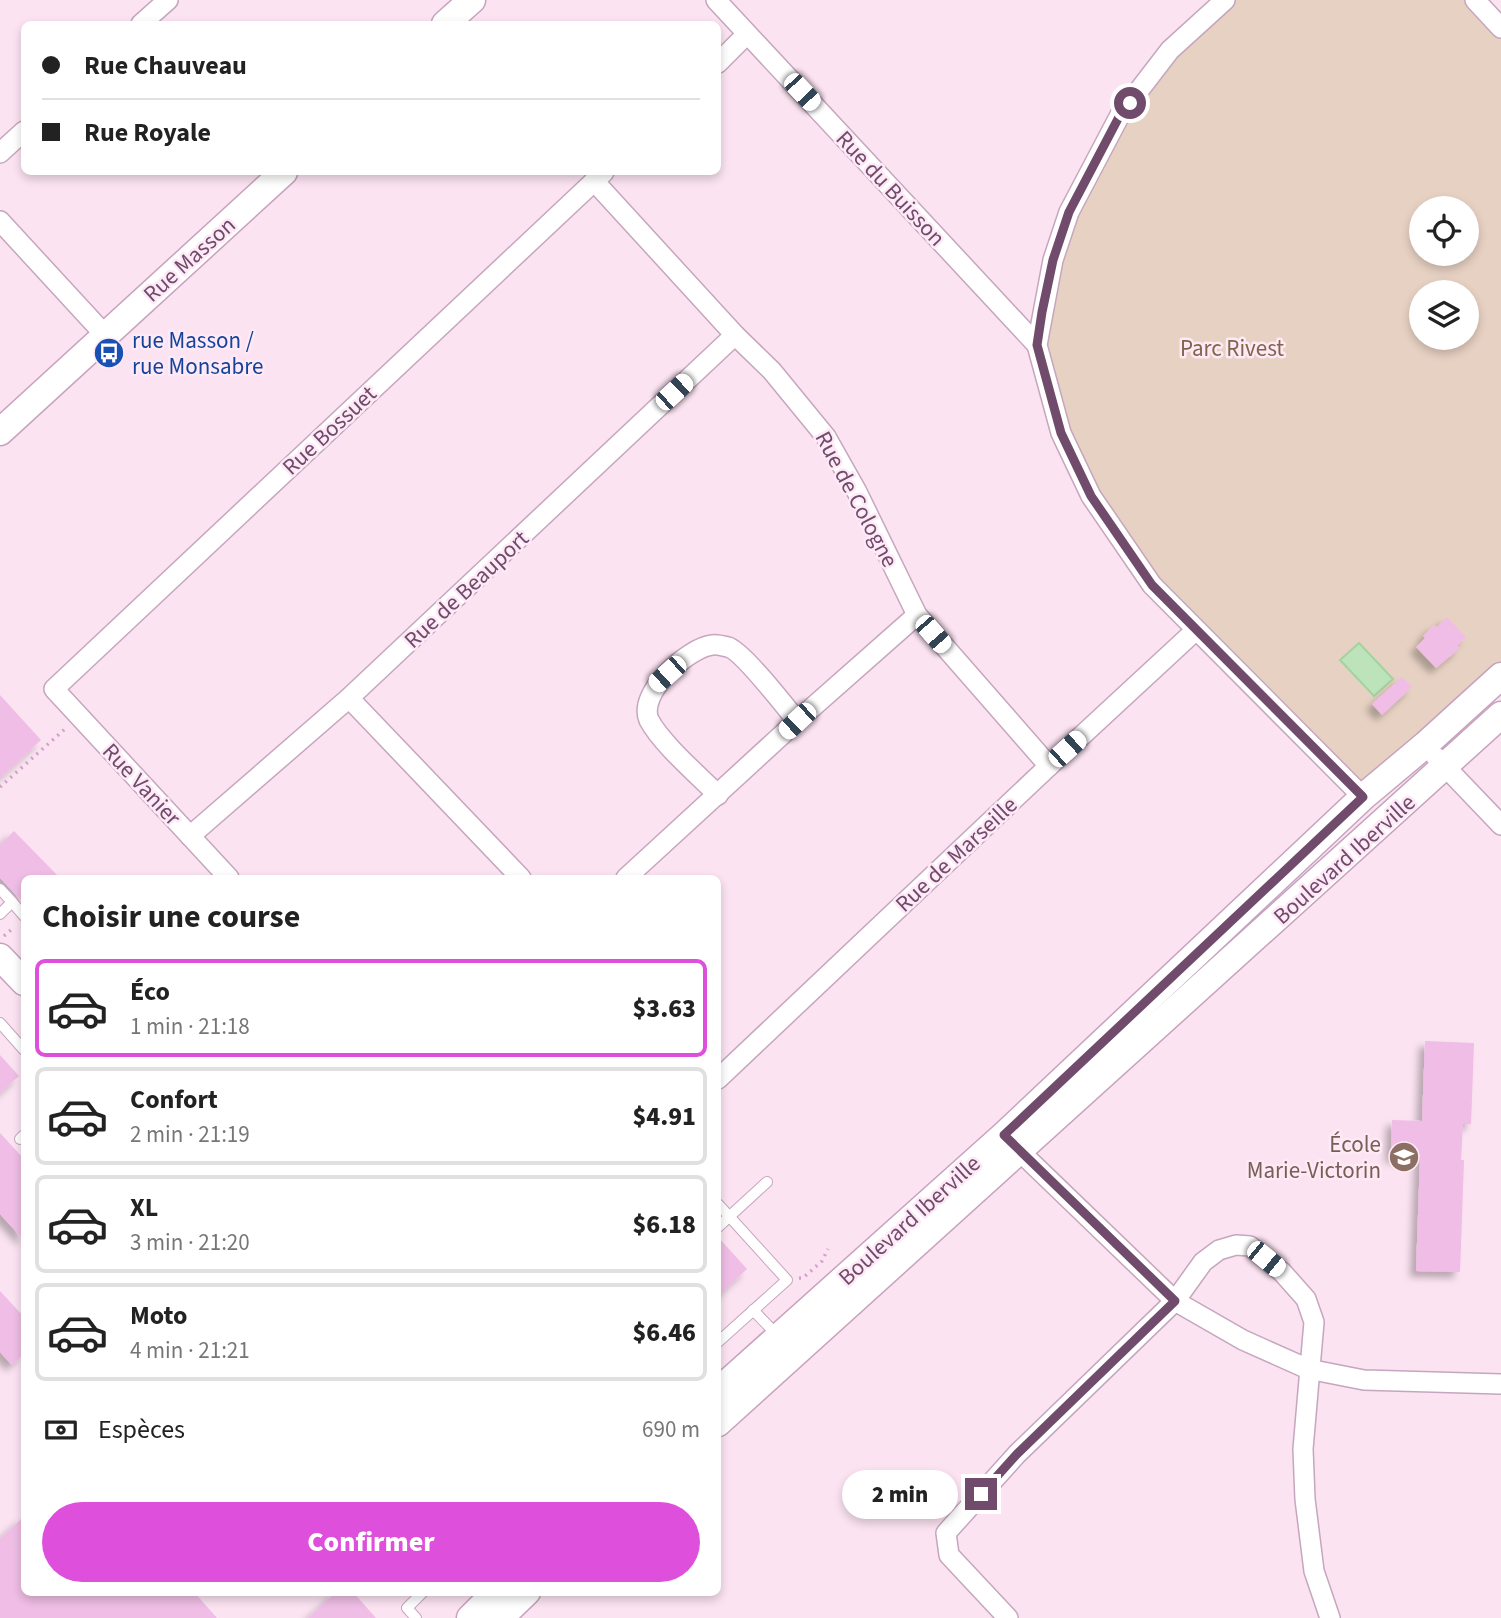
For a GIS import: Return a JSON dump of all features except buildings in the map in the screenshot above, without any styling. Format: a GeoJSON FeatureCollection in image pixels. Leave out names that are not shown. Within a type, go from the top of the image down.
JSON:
{"type":"FeatureCollection","features":[{"type":"Feature","properties":{"kind":"street"},"geometry":{"type":"LineString","coordinates":[[144,21],[167,0]]}},
{"type":"Feature","properties":{"kind":"street"},"geometry":{"type":"LineString","coordinates":[[448,21],[472,0]]}},
{"type":"Feature","properties":{"kind":"street","name":"Rue du Buisson"},"geometry":{"type":"LineString","coordinates":[[716,0],[1037,345]]}},
{"type":"Feature","properties":{"kind":"street"},"geometry":{"type":"LineString","coordinates":[[1225,0],[1170,50],[1120,115],[1069,212],[1053,260],[1037,345],[1061,433],[1091,496],[1152,585],[1363,797]]}},
{"type":"Feature","properties":{"kind":"street"},"geometry":{"type":"LineString","coordinates":[[1475,0],[1501,28]]}},
{"type":"Feature","properties":{"kind":"street"},"geometry":{"type":"LineString","coordinates":[[721,60],[747,34]]}},
{"type":"Feature","properties":{"kind":"street"},"geometry":{"type":"LineString","coordinates":[[0,153],[21,134]]}},
{"type":"Feature","properties":{"kind":"street","name":"Rue Masson"},"geometry":{"type":"LineString","coordinates":[[0,432],[281,175]]}},
{"type":"Feature","properties":{"kind":"street","name":"Rue de Cologne"},"geometry":{"type":"LineString","coordinates":[[599,176],[735,335],[772,370],[826,437],[857,492],[917,615],[1049,766]]}},
{"type":"Feature","properties":{"kind":"street","name":"Rue Bossuet"},"geometry":{"type":"LineString","coordinates":[[54,689],[599,176]]}},
{"type":"Feature","properties":{"kind":"street"},"geometry":{"type":"LineString","coordinates":[[0,221],[105,335]]}},
{"type":"Feature","properties":{"kind":"street","name":"Rue de Beauport"},"geometry":{"type":"LineString","coordinates":[[190,836],[349,698],[735,335]]}},
{"type":"Feature","properties":{"kind":"street"},"geometry":{"type":"LineString","coordinates":[[629,875],[917,615]]}},
{"type":"Feature","properties":{"kind":"street","name":"Rue de Marseille"},"geometry":{"type":"LineString","coordinates":[[721,1076],[1196,630]]}},
{"type":"Feature","properties":{"kind":"street"},"geometry":{"type":"LineString","coordinates":[[718,795],[661,736],[648,718],[656,684],[690,654],[713,644],[731,647],[797,721]]}},
{"type":"Feature","properties":{"kind":"street","name":"Boulevard Iberville"},"geometry":{"type":"LineString","coordinates":[[1011,1143],[1363,797],[1425,746],[1501,676]]}},
{"type":"Feature","properties":{"kind":"street","name":"Rue Vanier"},"geometry":{"type":"LineString","coordinates":[[54,689],[226,875]]}},
{"type":"Feature","properties":{"kind":"street"},"geometry":{"type":"LineString","coordinates":[[349,698],[518,875]]}},
{"type":"Feature","properties":{"kind":"street","name":"Boulevard Iberville"},"geometry":{"type":"LineString","coordinates":[[721,1420],[787,1346],[1011,1143],[1445,767],[1501,715]]}},
{"type":"Feature","properties":{"kind":"street"},"geometry":{"type":"LineString","coordinates":[[1425,746],[1501,825]]}},
{"type":"Feature","properties":{"kind":"street"},"geometry":{"type":"LineString","coordinates":[[0,957],[21,979]]}},
{"type":"Feature","properties":{"kind":"street"},"geometry":{"type":"LineString","coordinates":[[1011,1143],[1175,1301],[1243,1340],[1308,1368],[1364,1380],[1501,1384]]}},
{"type":"Feature","properties":{"kind":"street"},"geometry":{"type":"LineString","coordinates":[[1007,1618],[949,1555],[946,1533],[1017,1454],[1175,1301],[1203,1262],[1219,1250],[1237,1245],[1250,1245],[1282,1272],[1306,1298],[1314,1322],[1303,1449],[1305,1499],[1314,1571],[1330,1618]]}},
{"type":"Feature","properties":{"kind":"street","name":"Boulevard Iberville"},"geometry":{"type":"LineString","coordinates":[[721,1389],[787,1346]]}},
{"type":"Feature","properties":{"kind":"street"},"geometry":{"type":"LineString","coordinates":[[470,1618],[492,1596]]}},
{"type":"Feature","properties":{"kind":"street"},"geometry":{"type":"LineString","coordinates":[[500,1618],[523,1596]]}},
{"type":"Feature","properties":{"kind":"lane"},"geometry":{"type":"LineString","coordinates":[[0,889],[21,912]]}},
{"type":"Feature","properties":{"kind":"lane"},"geometry":{"type":"LineString","coordinates":[[0,914],[12,902]]}},
{"type":"Feature","properties":{"kind":"lane"},"geometry":{"type":"LineString","coordinates":[[0,1023],[21,1047]]}},
{"type":"Feature","properties":{"kind":"lane"},"geometry":{"type":"LineString","coordinates":[[721,1224],[767,1182]]}},
{"type":"Feature","properties":{"kind":"lane"},"geometry":{"type":"LineString","coordinates":[[721,1208],[787,1280],[721,1339]]}},
{"type":"Feature","properties":{"kind":"lane"},"geometry":{"type":"LineString","coordinates":[[753,1310],[787,1346]]}},
{"type":"Feature","properties":{"kind":"lane"},"geometry":{"type":"LineString","coordinates":[[416,1618],[407,1608],[419,1596]]}},
{"type":"Feature","properties":{"kind":"path"},"geometry":{"type":"LineString","coordinates":[[0,787],[79,716]]}},
{"type":"Feature","properties":{"kind":"path"},"geometry":{"type":"LineString","coordinates":[[787,1280],[803,1278],[822,1261],[828,1249]]}},
{"type":"Feature","properties":{"kind":"green space","name":"Parc Rivest"},"geometry":{"type":"Polygon","coordinates":[[[1224,0],[1474,0],[1501,29],[1501,676],[1363,797],[1152,585],[1090,496],[1043,373],[1043,313],[1068,216],[1119,119],[1224,0]]]}},
{"type":"Feature","properties":{"kind":"shaded area"},"geometry":{"type":"Polygon","coordinates":[[[1359,643],[1393,679],[1374,696],[1340,660],[1359,643]]]}},
{"type":"Feature","properties":{"kind":"place","name":"rue Masson / rue Monsabre"},"geometry":{"type":"Point","coordinates":[109,353]}},
{"type":"Feature","properties":{"kind":"place","name":"École Marie-Victorin"},"geometry":{"type":"Point","coordinates":[1404,1157]}},
{"type":"Feature","properties":{"kind":"route"},"geometry":{"type":"LineString","coordinates":[[981,1494],[1017,1454],[1175,1301],[1004,1135],[1363,797],[1152,585],[1091,496],[1061,433],[1037,345],[1042,312],[1053,260],[1069,212],[1120,115],[1130,103]]}}]}
